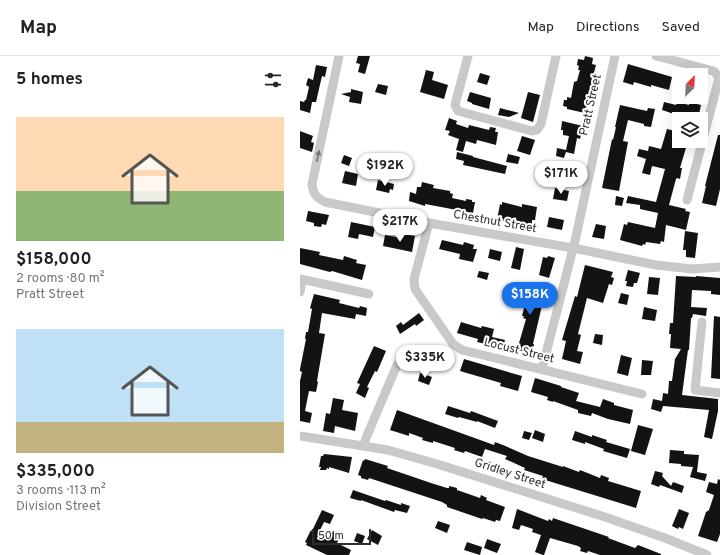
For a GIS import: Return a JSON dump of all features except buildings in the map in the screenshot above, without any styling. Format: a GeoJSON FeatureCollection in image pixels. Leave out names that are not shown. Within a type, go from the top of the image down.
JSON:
{"type":"FeatureCollection","features":[{"type":"Feature","properties":{"kind":"street","name":"Chestnut Street"},"geometry":{"type":"LineString","coordinates":[[339,56],[312,184],[314,194],[325,202],[429,223],[573,248],[656,266],[692,269],[720,267]]}},
{"type":"Feature","properties":{"kind":"street"},"geometry":{"type":"LineString","coordinates":[[468,56],[455,105],[458,111],[532,131],[537,130],[541,124],[556,56]]}},
{"type":"Feature","properties":{"kind":"street","name":"Pratt Street"},"geometry":{"type":"LineString","coordinates":[[542,369],[573,248],[615,56]]}},
{"type":"Feature","properties":{"kind":"street"},"geometry":{"type":"LineString","coordinates":[[656,56],[710,70],[715,72],[719,78],[687,200]]}},
{"type":"Feature","properties":{"kind":"street","name":"Locust Street"},"geometry":{"type":"LineString","coordinates":[[429,223],[414,278],[415,289],[453,344],[462,350],[642,394]]}},
{"type":"Feature","properties":{"kind":"street"},"geometry":{"type":"LineString","coordinates":[[300,292],[301,279],[369,294]]}},
{"type":"Feature","properties":{"kind":"street"},"geometry":{"type":"LineString","coordinates":[[702,322],[695,390],[720,393]]}},
{"type":"Feature","properties":{"kind":"street"},"geometry":{"type":"LineString","coordinates":[[364,446],[397,365]]}},
{"type":"Feature","properties":{"kind":"street","name":"Gridley Street"},"geometry":{"type":"LineString","coordinates":[[300,436],[388,450],[437,464],[598,515],[666,538],[707,555]]}}]}
